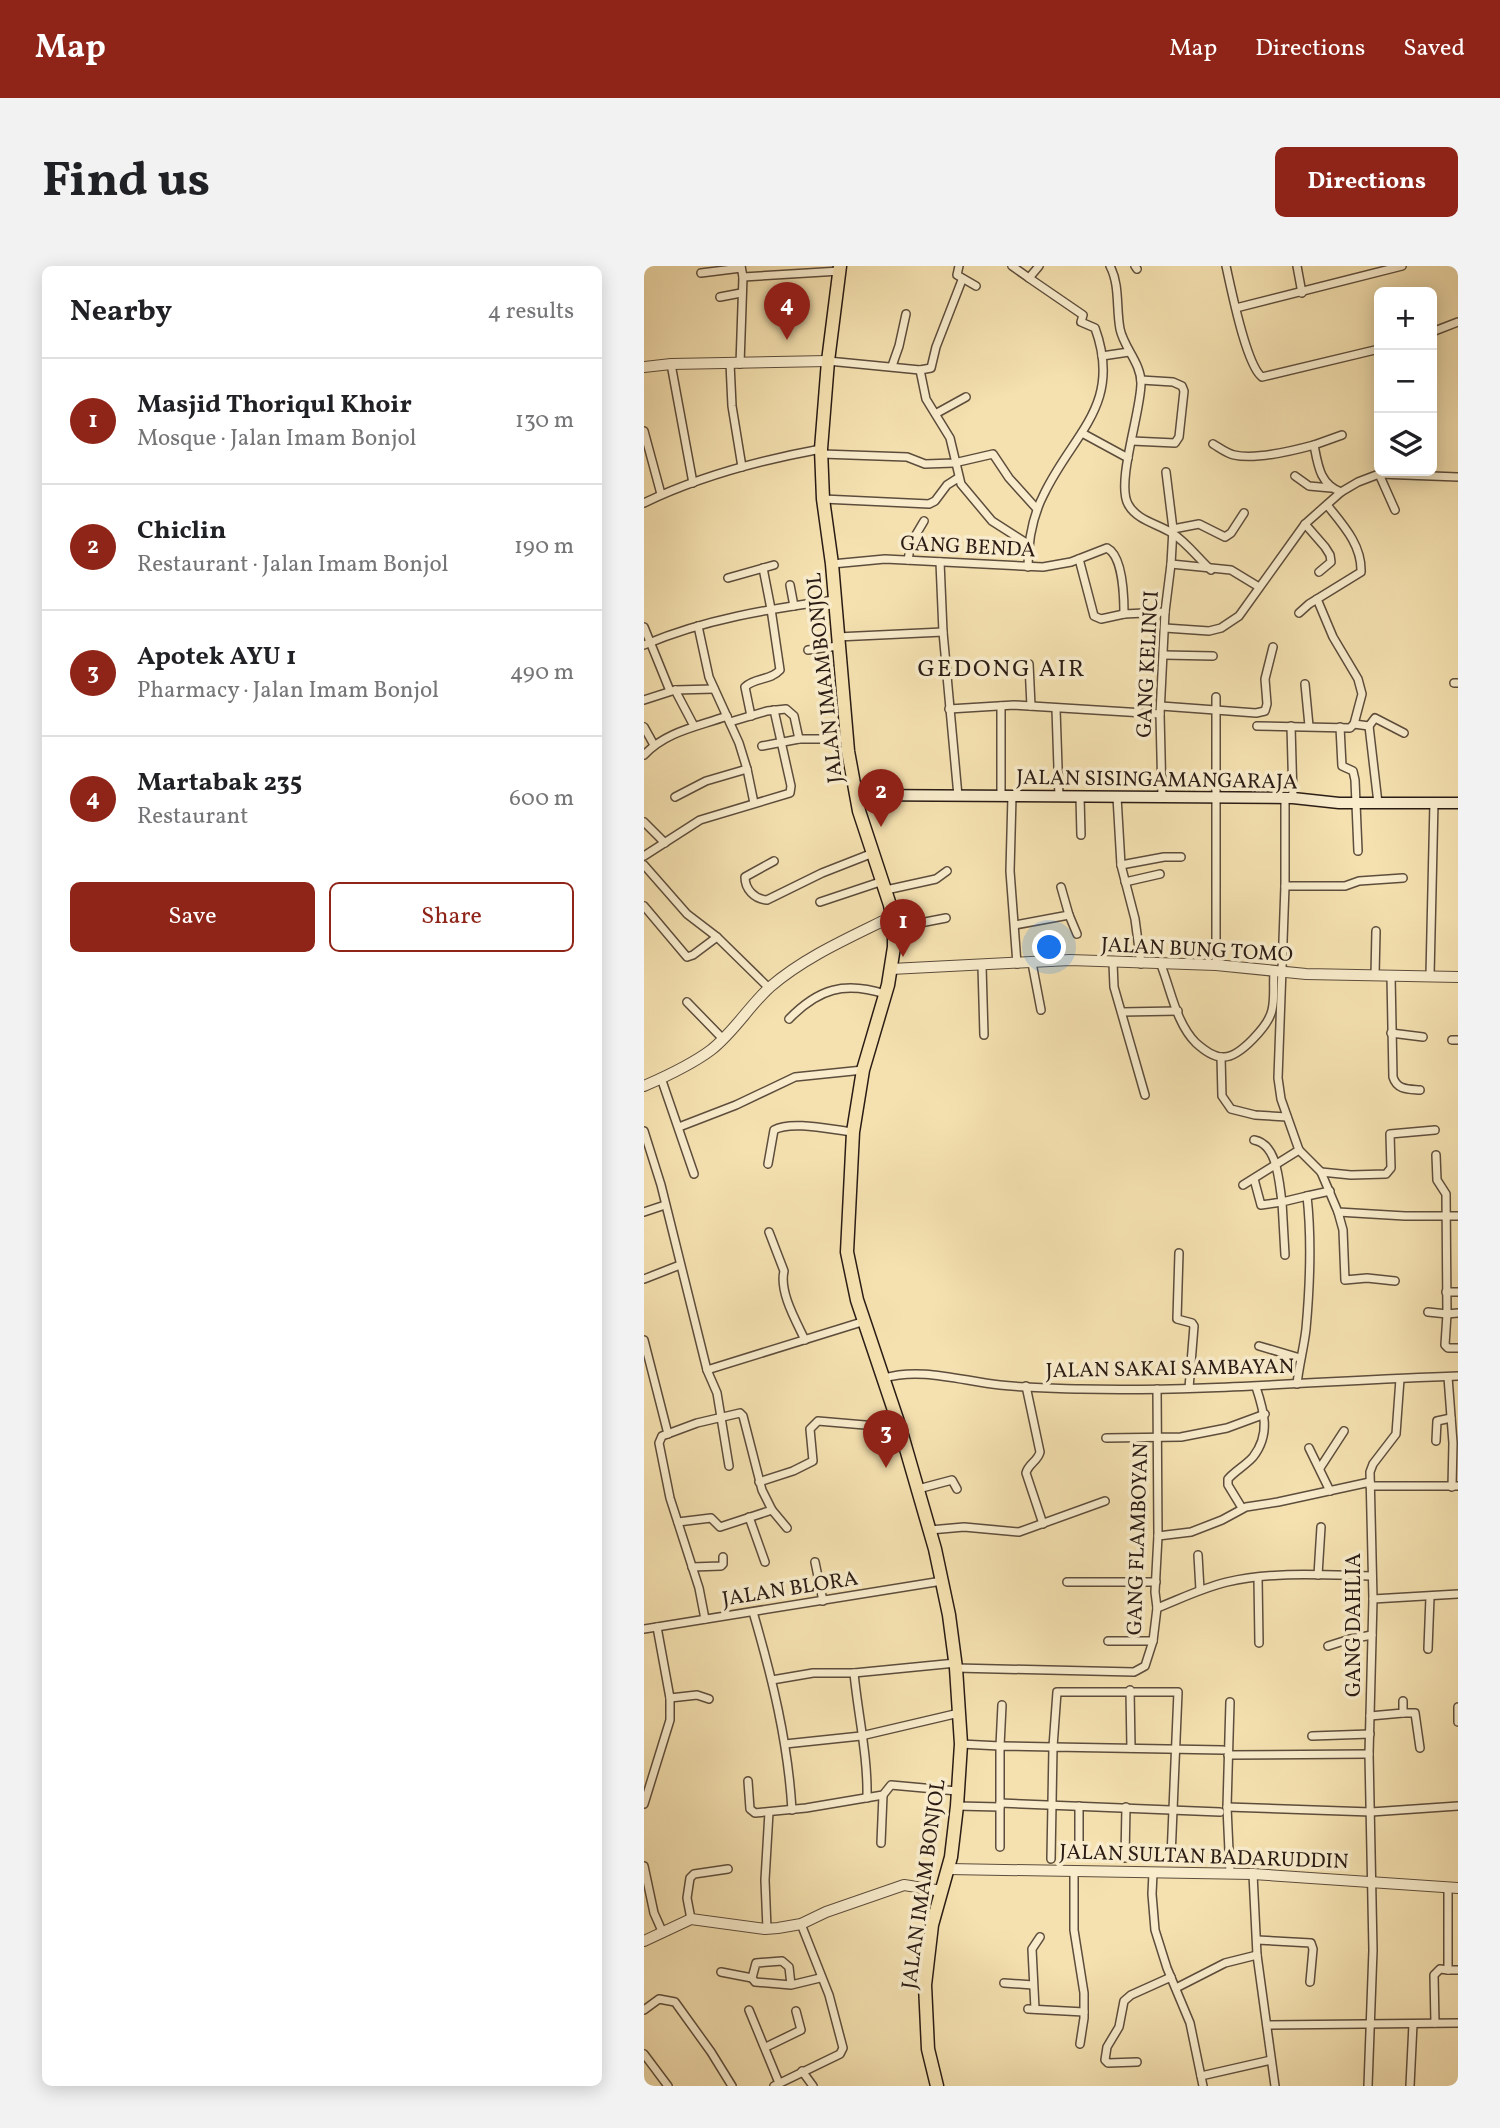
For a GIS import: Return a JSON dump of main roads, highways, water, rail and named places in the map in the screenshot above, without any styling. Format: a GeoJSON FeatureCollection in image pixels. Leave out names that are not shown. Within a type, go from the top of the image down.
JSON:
{"type":"FeatureCollection","features":[{"type":"Feature","properties":{"kind":"highway","name":"JALAN IMAM BONJOL"},"geometry":{"type":"LineString","coordinates":[[840,268],[828,362],[821,451],[823,499],[832,564],[846,739],[856,795],[893,922],[891,969],[863,1070],[853,1132],[848,1252],[851,1278],[930,1530],[942,1581],[956,1666],[961,1744],[957,1806],[948,1869],[932,1925],[925,1985],[928,2049],[937,2086]]}},
{"type":"Feature","properties":{"kind":"main road","name":"JALAN SISINGAMANGARAJA"},"geometry":{"type":"LineString","coordinates":[[856,795],[1289,798],[1339,803],[1458,803]]}},
{"type":"Feature","properties":{"kind":"place","name":"Martabak 235"},"geometry":{"type":"Point","coordinates":[787,340]}},
{"type":"Feature","properties":{"kind":"place","name":"Chiclin"},"geometry":{"type":"Point","coordinates":[881,827]}},
{"type":"Feature","properties":{"kind":"place","name":"Masjid Thoriqul Khoir"},"geometry":{"type":"Point","coordinates":[903,957]}},
{"type":"Feature","properties":{"kind":"place","name":"Apotek AYU 1"},"geometry":{"type":"Point","coordinates":[886,1468]}},
{"type":"Feature","properties":{"kind":"district","name":"GEDONG AIR"},"geometry":{"type":"Point","coordinates":[1002,668]}}]}
